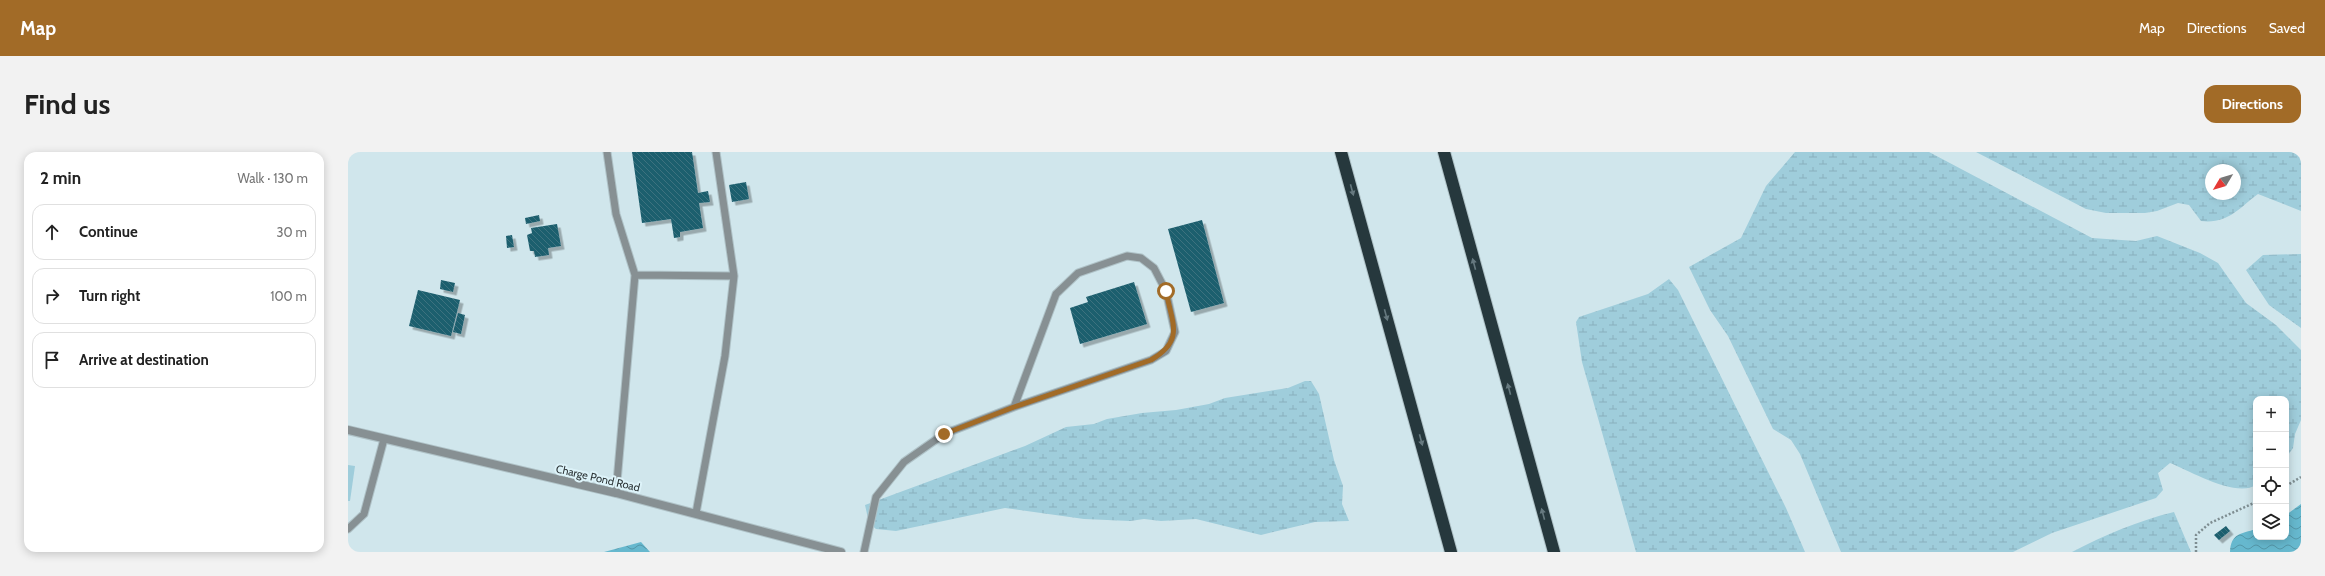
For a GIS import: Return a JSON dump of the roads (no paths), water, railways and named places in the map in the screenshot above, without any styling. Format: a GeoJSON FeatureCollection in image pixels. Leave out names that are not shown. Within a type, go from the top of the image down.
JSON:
{"type":"FeatureCollection","features":[{"type":"Feature","properties":{"kind":"highway"},"geometry":{"type":"LineString","coordinates":[[1341,152],[1451,552]]}},
{"type":"Feature","properties":{"kind":"highway"},"geometry":{"type":"LineString","coordinates":[[1444,152],[1554,552]]}},
{"type":"Feature","properties":{"kind":"street","name":"Charge Pond Road"},"geometry":{"type":"LineString","coordinates":[[348,430],[616,493],[841,552]]}},
{"type":"Feature","properties":{"kind":"lane"},"geometry":{"type":"LineString","coordinates":[[608,152],[616,214],[635,275],[616,493]]}},
{"type":"Feature","properties":{"kind":"lane"},"geometry":{"type":"LineString","coordinates":[[696,513],[725,356],[734,276],[716,152]]}},
{"type":"Feature","properties":{"kind":"lane"},"geometry":{"type":"LineString","coordinates":[[864,552],[876,496],[904,462],[944,434],[1014,407],[1151,360],[1166,351],[1175,332],[1166,291],[1154,268],[1141,258],[1127,256],[1078,273],[1056,294],[1014,407]]}},
{"type":"Feature","properties":{"kind":"lane"},"geometry":{"type":"LineString","coordinates":[[635,275],[734,276]]}},
{"type":"Feature","properties":{"kind":"lane"},"geometry":{"type":"LineString","coordinates":[[348,529],[364,514],[384,438]]}},
{"type":"Feature","properties":{"kind":"water"},"geometry":{"type":"Polygon","coordinates":[[[2301,504],[2301,552],[2230,552],[2232,541],[2238,535],[2253,530],[2253,540],[2289,540],[2289,513],[2301,504]]]}},
{"type":"Feature","properties":{"kind":"water"},"geometry":{"type":"Polygon","coordinates":[[[641,542],[650,552],[604,552],[641,542]]]}}]}
